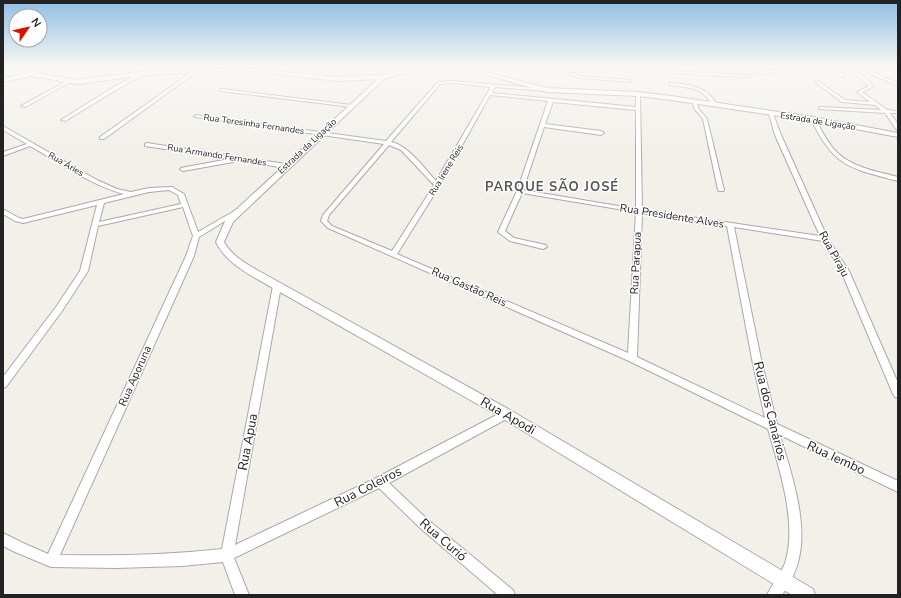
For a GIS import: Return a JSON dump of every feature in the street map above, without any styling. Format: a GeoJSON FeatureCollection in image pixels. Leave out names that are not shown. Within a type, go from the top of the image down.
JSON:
{"type":"FeatureCollection","features":[{"type":"Feature","properties":{"kind":"street"},"geometry":{"type":"LineString","coordinates":[[23,106],[44,95]]}},
{"type":"Feature","properties":{"kind":"street"},"geometry":{"type":"LineString","coordinates":[[63,120],[106,95]]}},
{"type":"Feature","properties":{"kind":"street"},"geometry":{"type":"LineString","coordinates":[[102,138],[162,95]]}},
{"type":"Feature","properties":{"kind":"street"},"geometry":{"type":"LineString","coordinates":[[262,95],[352,106]]}},
{"type":"Feature","properties":{"kind":"street","name":"Estrada da Ligação"},"geometry":{"type":"LineString","coordinates":[[223,232],[229,221],[239,211],[363,95]]}},
{"type":"Feature","properties":{"kind":"street","name":"Rua Gastão Reis"},"geometry":{"type":"LineString","coordinates":[[427,95],[326,214],[324,221],[330,226],[632,359],[774,428]]}},
{"type":"Feature","properties":{"kind":"street","name":"Rua Irene Reis"},"geometry":{"type":"LineString","coordinates":[[394,253],[437,185],[489,95]]}},
{"type":"Feature","properties":{"kind":"street"},"geometry":{"type":"LineString","coordinates":[[499,95],[638,109]]}},
{"type":"Feature","properties":{"kind":"street","name":"Rua Parapua"},"geometry":{"type":"LineString","coordinates":[[632,359],[639,211],[638,95]]}},
{"type":"Feature","properties":{"kind":"street","name":"Estrada de Ligação"},"geometry":{"type":"LineString","coordinates":[[644,95],[813,119],[898,135]]}},
{"type":"Feature","properties":{"kind":"street"},"geometry":{"type":"LineString","coordinates":[[709,95],[713,99],[715,105]]}},
{"type":"Feature","properties":{"kind":"street"},"geometry":{"type":"LineString","coordinates":[[837,95],[846,101],[877,104]]}},
{"type":"Feature","properties":{"kind":"street"},"geometry":{"type":"LineString","coordinates":[[864,95],[887,112],[898,128]]}},
{"type":"Feature","properties":{"kind":"street"},"geometry":{"type":"LineString","coordinates":[[543,247],[512,240],[502,232],[520,190],[551,100]]}},
{"type":"Feature","properties":{"kind":"street"},"geometry":{"type":"LineString","coordinates":[[695,102],[696,108],[705,119],[721,190]]}},
{"type":"Feature","properties":{"kind":"street"},"geometry":{"type":"LineString","coordinates":[[821,108],[898,112]]}},
{"type":"Feature","properties":{"kind":"street","name":"Rua Piraju"},"geometry":{"type":"LineString","coordinates":[[771,114],[778,135],[825,239],[845,271],[898,394]]}},
{"type":"Feature","properties":{"kind":"street","name":"Rua Teresinha Fernandes"},"geometry":{"type":"LineString","coordinates":[[196,116],[387,142],[403,149],[437,185]]}},
{"type":"Feature","properties":{"kind":"street"},"geometry":{"type":"LineString","coordinates":[[813,119],[831,151],[838,157],[855,166],[898,179]]}},
{"type":"Feature","properties":{"kind":"street"},"geometry":{"type":"LineString","coordinates":[[542,125],[601,132]]}},
{"type":"Feature","properties":{"kind":"street","name":"Rua Áries"},"geometry":{"type":"LineString","coordinates":[[3,128],[95,181],[114,190],[131,195]]}},
{"type":"Feature","properties":{"kind":"street"},"geometry":{"type":"LineString","coordinates":[[3,154],[32,144]]}},
{"type":"Feature","properties":{"kind":"street","name":"Rua Armando Fernandes"},"geometry":{"type":"LineString","coordinates":[[147,145],[286,166]]}},
{"type":"Feature","properties":{"kind":"street"},"geometry":{"type":"LineString","coordinates":[[183,169],[240,159]]}},
{"type":"Feature","properties":{"kind":"street"},"geometry":{"type":"LineString","coordinates":[[3,211],[17,220],[33,219],[159,188],[170,188],[180,194],[196,236],[239,211]]}},
{"type":"Feature","properties":{"kind":"street","name":"Rua Presidente Alves"},"geometry":{"type":"LineString","coordinates":[[520,190],[639,211],[825,239]]}},
{"type":"Feature","properties":{"kind":"street"},"geometry":{"type":"LineString","coordinates":[[3,384],[59,310],[84,271],[101,202]]}},
{"type":"Feature","properties":{"kind":"street"},"geometry":{"type":"LineString","coordinates":[[96,225],[184,205]]}},
{"type":"Feature","properties":{"kind":"street","name":"Rua dos Canários"},"geometry":{"type":"LineString","coordinates":[[730,224],[766,403],[790,487],[795,527],[794,552],[783,581],[774,595]]}},
{"type":"Feature","properties":{"kind":"street","name":"Rua Apodi"},"geometry":{"type":"LineString","coordinates":[[223,232],[220,242],[225,252],[241,264],[277,286],[506,414],[807,595]]}},
{"type":"Feature","properties":{"kind":"street","name":"Rua Aporuna"},"geometry":{"type":"LineString","coordinates":[[51,561],[190,256],[196,236]]}},
{"type":"Feature","properties":{"kind":"street","name":"Rua Apua"},"geometry":{"type":"LineString","coordinates":[[227,555],[277,286]]}},
{"type":"Feature","properties":{"kind":"street","name":"Rua Coleiros"},"geometry":{"type":"LineString","coordinates":[[227,555],[380,482],[506,414]]}},
{"type":"Feature","properties":{"kind":"street","name":"Rua Iembo"},"geometry":{"type":"LineString","coordinates":[[774,428],[898,487]]}},
{"type":"Feature","properties":{"kind":"street","name":"Rua Curió"},"geometry":{"type":"LineString","coordinates":[[380,482],[423,523],[508,595]]}},
{"type":"Feature","properties":{"kind":"street"},"geometry":{"type":"LineString","coordinates":[[3,539],[19,548],[51,561],[116,562],[182,560],[227,555],[242,595]]}},
{"type":"Feature","properties":{"kind":"district","name":"PARQUE SÃO JOSÉ"},"geometry":{"type":"Point","coordinates":[552,187]}}]}
